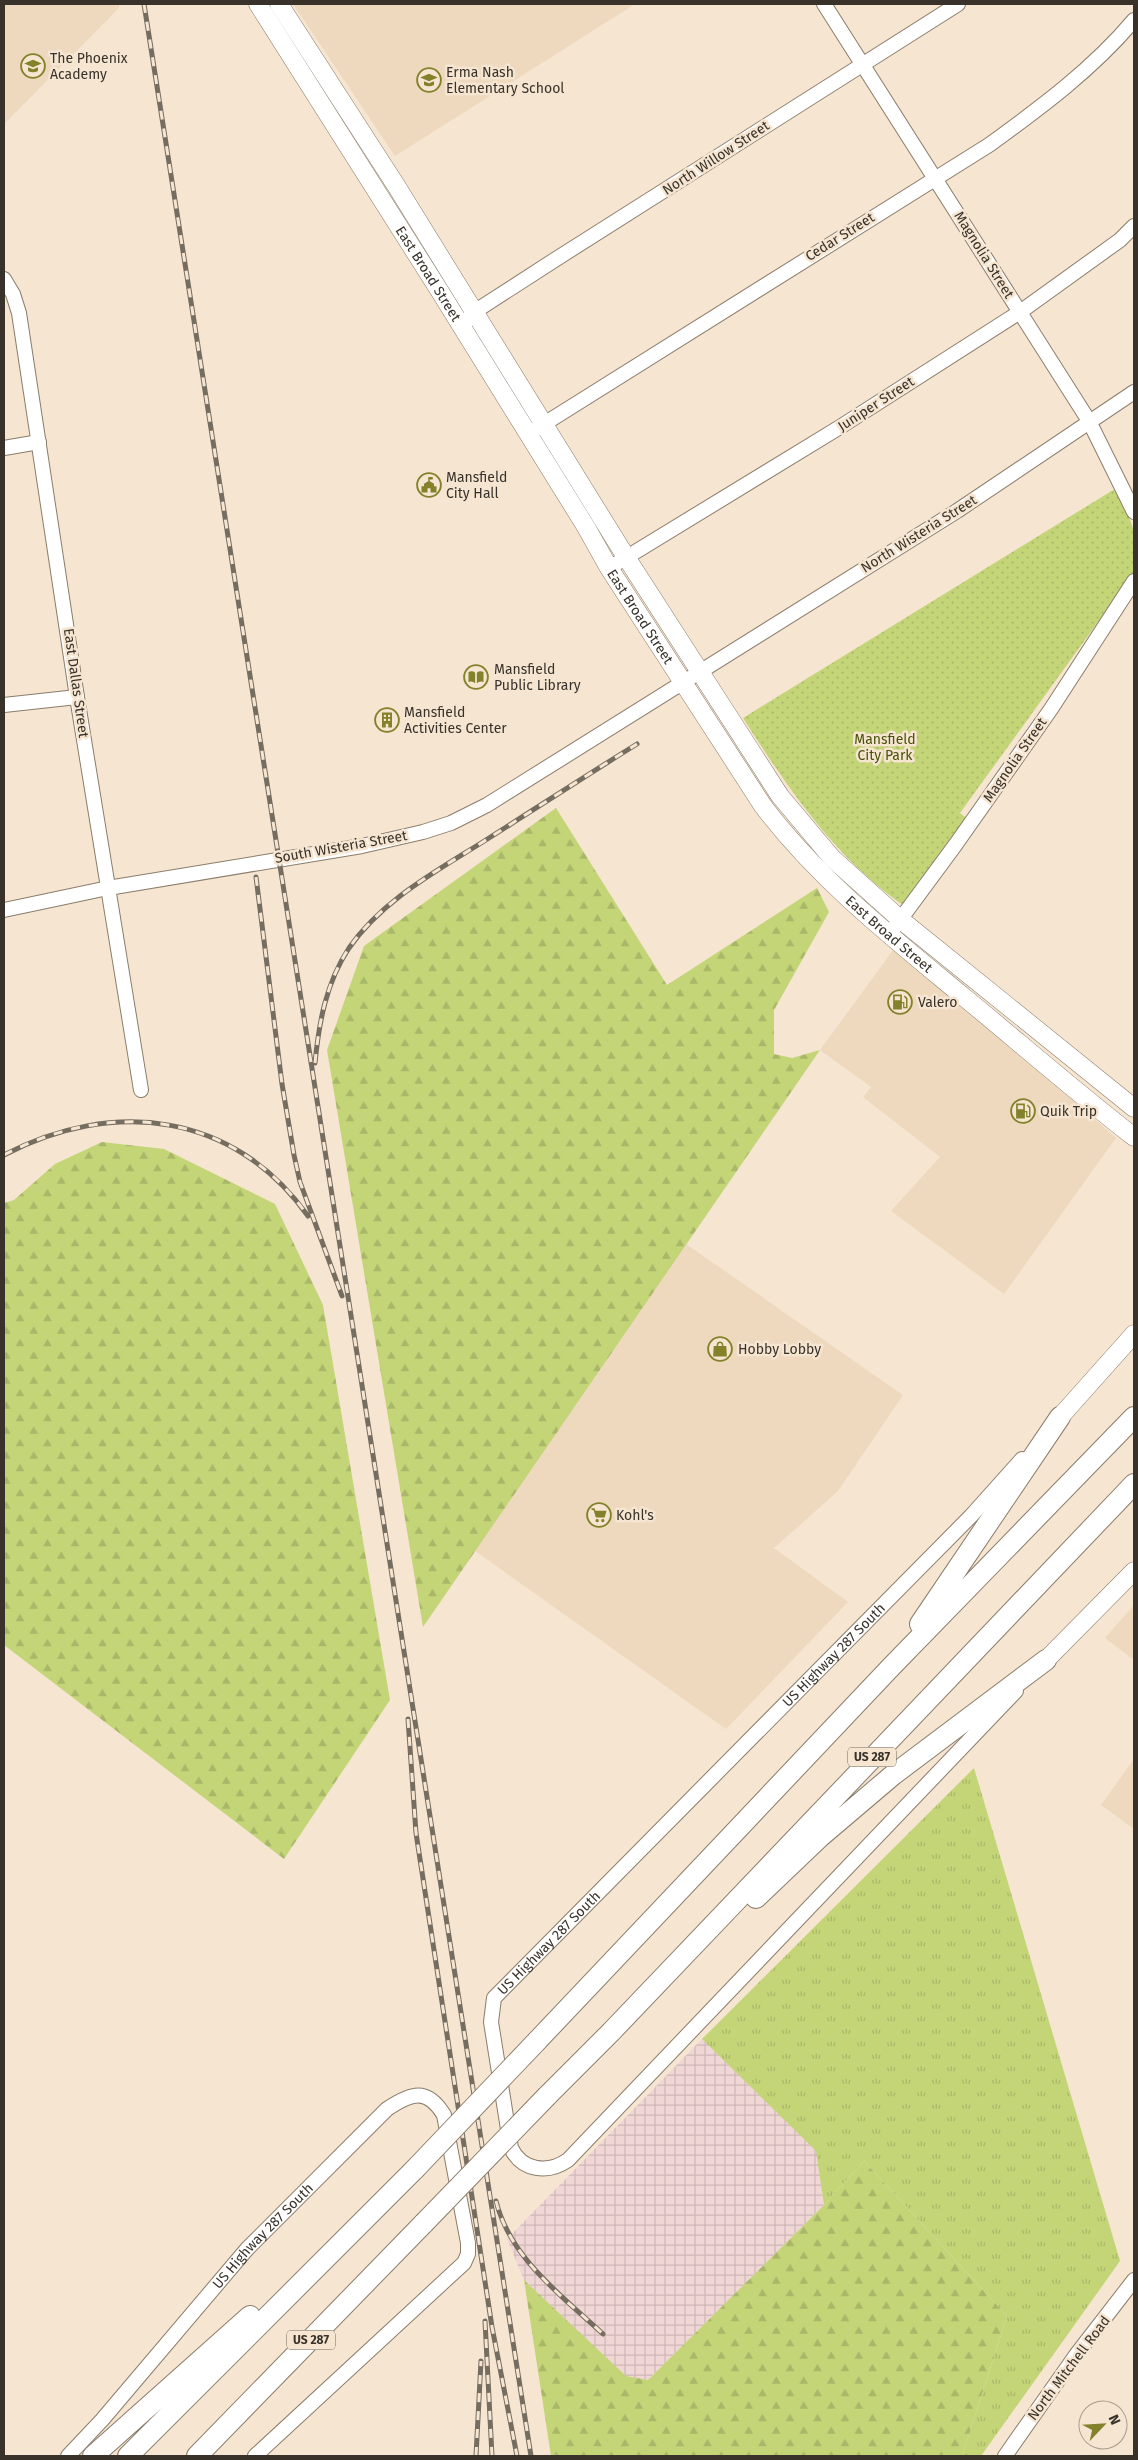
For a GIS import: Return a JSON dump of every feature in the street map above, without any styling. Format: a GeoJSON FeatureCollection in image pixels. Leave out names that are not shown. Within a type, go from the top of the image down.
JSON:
{"type":"FeatureCollection","features":[{"type":"Feature","properties":{"kind":"highway"},"geometry":{"type":"LineString","coordinates":[[891,1667],[1060,1417]]}},
{"type":"Feature","properties":{"kind":"highway"},"geometry":{"type":"LineString","coordinates":[[128,2456],[415,2169],[891,1667],[1134,1417]]}},
{"type":"Feature","properties":{"kind":"highway","name":"US 287"},"geometry":{"type":"LineString","coordinates":[[197,2456],[611,2032],[1134,1484]]}},
{"type":"Feature","properties":{"kind":"highway"},"geometry":{"type":"LineString","coordinates":[[611,2032],[642,2010],[695,1955],[834,1825],[893,1775],[1046,1660]]}},
{"type":"Feature","properties":{"kind":"highway"},"geometry":{"type":"LineString","coordinates":[[93,2456],[239,2326],[321,2249],[352,2234]]}},
{"type":"Feature","properties":{"kind":"main road","name":"East Broad Street"},"geometry":{"type":"LineString","coordinates":[[279,4],[474,312],[609,568],[763,806],[816,869],[889,935],[1134,1138]]}},
{"type":"Feature","properties":{"kind":"main road","name":"East Broad Street"},"geometry":{"type":"LineString","coordinates":[[265,6],[309,85],[458,322],[626,557],[780,796],[832,858],[901,920],[1134,1108]]}},
{"type":"Feature","properties":{"kind":"main road"},"geometry":{"type":"LineString","coordinates":[[309,85],[325,75]]}},
{"type":"Feature","properties":{"kind":"main road"},"geometry":{"type":"LineString","coordinates":[[763,806],[780,796]]}},
{"type":"Feature","properties":{"kind":"main road"},"geometry":{"type":"LineString","coordinates":[[816,869],[832,858]]}},
{"type":"Feature","properties":{"kind":"main road"},"geometry":{"type":"LineString","coordinates":[[965,998],[976,982]]}},
{"type":"Feature","properties":{"kind":"main road"},"geometry":{"type":"LineString","coordinates":[[1095,1107],[1110,1088]]}},
{"type":"Feature","properties":{"kind":"main road","name":"US Highway 287 South"},"geometry":{"type":"LineString","coordinates":[[1060,1417],[1134,1334]]}},
{"type":"Feature","properties":{"kind":"main road","name":"US Highway 287 South"},"geometry":{"type":"LineString","coordinates":[[1046,1660],[1134,1572]]}},
{"type":"Feature","properties":{"kind":"street","name":"Magnolia Street"},"geometry":{"type":"LineString","coordinates":[[824,4],[1089,421],[1134,512]]}},
{"type":"Feature","properties":{"kind":"street","name":"North Willow Street"},"geometry":{"type":"LineString","coordinates":[[458,322],[958,4]]}},
{"type":"Feature","properties":{"kind":"street","name":"Cedar Street"},"geometry":{"type":"LineString","coordinates":[[536,429],[989,145],[1045,105],[1078,76],[1134,20]]}},
{"type":"Feature","properties":{"kind":"street","name":"Juniper Street"},"geometry":{"type":"LineString","coordinates":[[609,568],[840,427],[1020,312],[1120,240],[1134,226]]}},
{"type":"Feature","properties":{"kind":"street","name":"East Dallas Street"},"geometry":{"type":"LineString","coordinates":[[4,279],[13,294],[19,313],[77,697],[140,1090]]}},
{"type":"Feature","properties":{"kind":"street","name":"North Wisteria Street"},"geometry":{"type":"LineString","coordinates":[[700,672],[957,511],[1134,392]]}},
{"type":"Feature","properties":{"kind":"street"},"geometry":{"type":"LineString","coordinates":[[4,448],[39,442]]}},
{"type":"Feature","properties":{"kind":"street","name":"Magnolia Street"},"geometry":{"type":"LineString","coordinates":[[889,935],[1046,715],[1134,581]]}},
{"type":"Feature","properties":{"kind":"street","name":"South Wisteria Street"},"geometry":{"type":"LineString","coordinates":[[4,910],[108,888],[362,846],[423,832],[451,823],[487,805],[700,672]]}},
{"type":"Feature","properties":{"kind":"street"},"geometry":{"type":"LineString","coordinates":[[4,705],[77,697]]}},
{"type":"Feature","properties":{"kind":"street","name":"US Highway 287 South"},"geometry":{"type":"LineString","coordinates":[[1046,1660],[568,2160],[554,2168],[542,2170],[527,2165],[519,2159],[511,2148],[490,2022],[491,2008],[499,1992],[971,1516],[1060,1417]]}},
{"type":"Feature","properties":{"kind":"street","name":"US Highway 287 South"},"geometry":{"type":"LineString","coordinates":[[68,2456],[102,2420],[261,2235],[387,2109],[400,2100],[415,2095],[426,2096],[436,2103],[444,2115],[468,2243],[468,2254],[464,2263],[255,2456]]}},
{"type":"Feature","properties":{"kind":"street","name":"North Mitchell Road"},"geometry":{"type":"LineString","coordinates":[[1005,2456],[1076,2355],[1134,2280]]}},
{"type":"Feature","properties":{"kind":"shaded area","name":"The Phoenix Academy"},"geometry":{"type":"Polygon","coordinates":[[[4,4],[119,4],[119,8],[4,124],[4,4]]]}},
{"type":"Feature","properties":{"kind":"shaded area","name":"Erma Nash Elementary School"},"geometry":{"type":"Polygon","coordinates":[[[293,4],[635,4],[395,156],[293,4]]]}},
{"type":"Feature","properties":{"kind":"shaded area"},"geometry":{"type":"Polygon","coordinates":[[[894,949],[984,1022],[1116,1138],[1004,1294],[891,1211],[940,1157],[863,1097],[871,1087],[820,1050],[894,949]]]}},
{"type":"Feature","properties":{"kind":"shaded area"},"geometry":{"type":"Polygon","coordinates":[[[686,1244],[903,1395],[838,1491],[774,1548],[848,1602],[726,1729],[475,1551],[686,1244]]]}},
{"type":"Feature","properties":{"kind":"shaded area"},"geometry":{"type":"Polygon","coordinates":[[[1134,1605],[1134,1660],[1105,1638],[1134,1605]]]}},
{"type":"Feature","properties":{"kind":"shaded area"},"geometry":{"type":"Polygon","coordinates":[[[1134,1759],[1134,1829],[1101,1805],[1134,1759]]]}},
{"type":"Feature","properties":{"kind":"shaded area"},"geometry":{"type":"Polygon","coordinates":[[[702,2039],[817,2151],[824,2205],[648,2380],[626,2377],[524,2280],[507,2239],[702,2039]]]}},
{"type":"Feature","properties":{"kind":"green space","name":"Mansfield City Park"},"geometry":{"type":"Polygon","coordinates":[[[1118,487],[1134,531],[1134,572],[960,813],[976,826],[903,905],[855,865],[814,820],[777,770],[743,718],[1118,487]]]}},
{"type":"Feature","properties":{"kind":"green space"},"geometry":{"type":"Polygon","coordinates":[[[556,808],[667,985],[817,888],[829,912],[774,1010],[774,1054],[792,1058],[820,1050],[423,1627],[327,1050],[364,946],[556,808]]]}},
{"type":"Feature","properties":{"kind":"green space"},"geometry":{"type":"Polygon","coordinates":[[[102,1142],[164,1149],[275,1204],[323,1305],[390,1700],[284,1859],[4,1645],[4,1203],[14,1200],[55,1164],[102,1142]]]}},
{"type":"Feature","properties":{"kind":"green space"},"geometry":{"type":"Polygon","coordinates":[[[974,1768],[1120,2261],[981,2456],[962,2456],[1007,2316],[864,2161],[824,2205],[816,2151],[702,2039],[974,1768]]]}},
{"type":"Feature","properties":{"kind":"green space"},"geometry":{"type":"Polygon","coordinates":[[[864,2161],[1007,2316],[962,2456],[551,2456],[524,2280],[626,2376],[648,2380],[824,2205],[864,2161]]]}},
{"type":"Feature","properties":{"kind":"railway"},"geometry":{"type":"LineString","coordinates":[[144,4],[531,2456]]}},
{"type":"Feature","properties":{"kind":"railway"},"geometry":{"type":"LineString","coordinates":[[315,1063],[321,1018],[329,989],[341,961],[363,930],[379,914],[413,886],[637,744]]}},
{"type":"Feature","properties":{"kind":"railway"},"geometry":{"type":"LineString","coordinates":[[256,877],[282,1084],[294,1155],[300,1182],[342,1296]]}},
{"type":"Feature","properties":{"kind":"railway"},"geometry":{"type":"LineString","coordinates":[[4,1155],[45,1137],[87,1126],[129,1122],[169,1125],[208,1136],[245,1155],[278,1181],[308,1216]]}},
{"type":"Feature","properties":{"kind":"railway"},"geometry":{"type":"LineString","coordinates":[[408,1719],[416,1833],[492,2327],[517,2456]]}},
{"type":"Feature","properties":{"kind":"railway"},"geometry":{"type":"LineString","coordinates":[[496,2201],[503,2222],[525,2258],[539,2275],[603,2334]]}},
{"type":"Feature","properties":{"kind":"railway"},"geometry":{"type":"LineString","coordinates":[[485,2321],[492,2456]]}},
{"type":"Feature","properties":{"kind":"railway"},"geometry":{"type":"LineString","coordinates":[[476,2456],[481,2361]]}},
{"type":"Feature","properties":{"kind":"place","name":"The Phoenix Academy"},"geometry":{"type":"Point","coordinates":[33,66]}},
{"type":"Feature","properties":{"kind":"place","name":"Erma Nash Elementary School"},"geometry":{"type":"Point","coordinates":[429,80]}},
{"type":"Feature","properties":{"kind":"place","name":"Mansfield City Hall"},"geometry":{"type":"Point","coordinates":[429,485]}},
{"type":"Feature","properties":{"kind":"place","name":"Mansfield Public Library"},"geometry":{"type":"Point","coordinates":[476,677]}},
{"type":"Feature","properties":{"kind":"place","name":"Mansfield Activities Center"},"geometry":{"type":"Point","coordinates":[387,720]}},
{"type":"Feature","properties":{"kind":"place","name":"Valero"},"geometry":{"type":"Point","coordinates":[900,1002]}},
{"type":"Feature","properties":{"kind":"place","name":"Quik Trip"},"geometry":{"type":"Point","coordinates":[1023,1111]}},
{"type":"Feature","properties":{"kind":"place","name":"Hobby Lobby"},"geometry":{"type":"Point","coordinates":[720,1349]}},
{"type":"Feature","properties":{"kind":"place","name":"Kohl's"},"geometry":{"type":"Point","coordinates":[599,1515]}}]}
